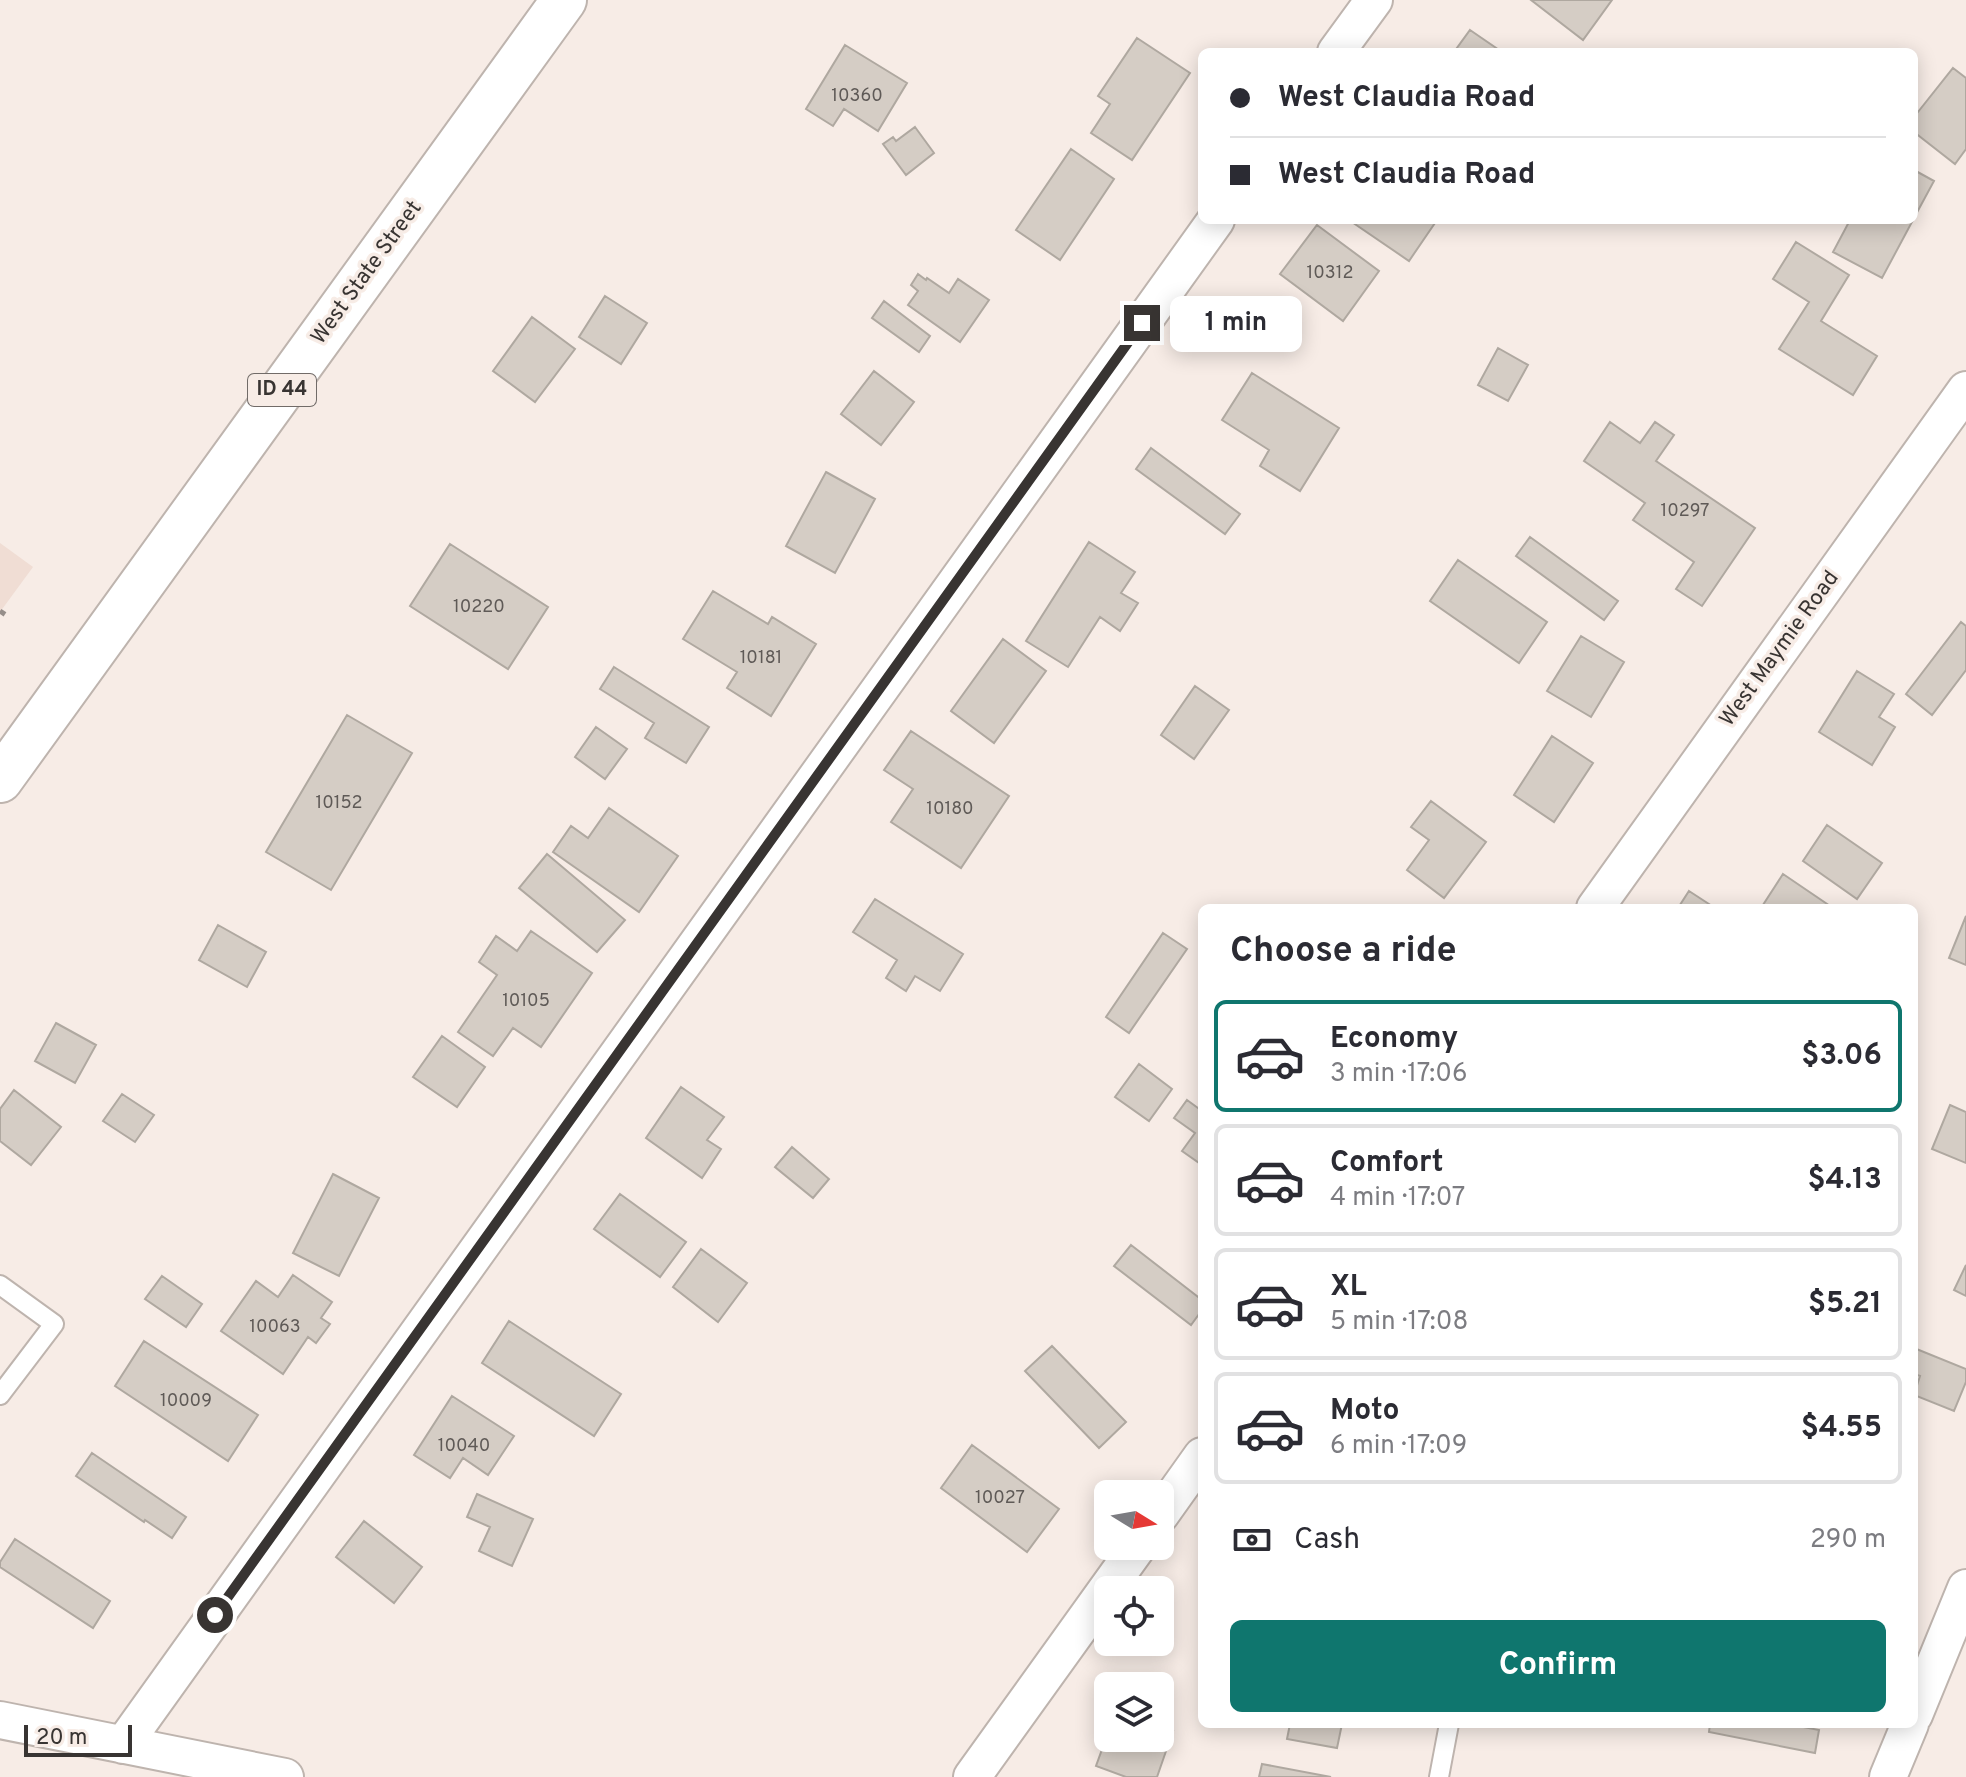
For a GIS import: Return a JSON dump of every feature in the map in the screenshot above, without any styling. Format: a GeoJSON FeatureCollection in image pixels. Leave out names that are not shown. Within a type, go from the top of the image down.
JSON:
{"type":"FeatureCollection","features":[{"type":"Feature","properties":{"kind":"main road","name":"West State Street"},"geometry":{"type":"LineString","coordinates":[[0,780],[564,0]]}},
{"type":"Feature","properties":{"kind":"street"},"geometry":{"type":"LineString","coordinates":[[1339,48],[1374,0]]}},
{"type":"Feature","properties":{"kind":"street"},"geometry":{"type":"LineString","coordinates":[[123,1745],[1213,224]]}},
{"type":"Feature","properties":{"kind":"street","name":"West Maymie Road"},"geometry":{"type":"LineString","coordinates":[[1598,904],[1966,390]]}},
{"type":"Feature","properties":{"kind":"street"},"geometry":{"type":"LineString","coordinates":[[1174,1495],[1198,1462]]}},
{"type":"Feature","properties":{"kind":"street"},"geometry":{"type":"LineString","coordinates":[[972,1777],[1128,1560]]}},
{"type":"Feature","properties":{"kind":"street"},"geometry":{"type":"LineString","coordinates":[[1918,1707],[1949,1646],[1966,1588]]}},
{"type":"Feature","properties":{"kind":"street"},"geometry":{"type":"LineString","coordinates":[[0,1720],[285,1777]]}},
{"type":"Feature","properties":{"kind":"street"},"geometry":{"type":"LineString","coordinates":[[1888,1777],[1908,1728]]}},
{"type":"Feature","properties":{"kind":"lane"},"geometry":{"type":"LineString","coordinates":[[0,1285],[54,1324],[0,1395]]}},
{"type":"Feature","properties":{"kind":"lane"},"geometry":{"type":"LineString","coordinates":[[1439,1777],[1448,1728]]}},
{"type":"Feature","properties":{"kind":"shaded area"},"geometry":{"type":"Polygon","coordinates":[[[0,543],[33,567],[0,612],[0,543]]]}},
{"type":"Feature","properties":{"kind":"building"},"geometry":{"type":"Polygon","coordinates":[[[1531,0],[1612,0],[1583,40],[1531,0]]]}},
{"type":"Feature","properties":{"kind":"building"},"geometry":{"type":"Polygon","coordinates":[[[1470,30],[1496,48],[1457,48],[1470,30]]]}},
{"type":"Feature","properties":{"kind":"building"},"geometry":{"type":"Polygon","coordinates":[[[1137,38],[1190,73],[1132,160],[1091,133],[1110,104],[1098,96],[1137,38]]]}},
{"type":"Feature","properties":{"kind":"building"},"geometry":{"type":"Polygon","coordinates":[[[845,45],[907,83],[878,131],[844,109],[833,126],[806,109],[845,45]]]}},
{"type":"Feature","properties":{"kind":"building"},"geometry":{"type":"Polygon","coordinates":[[[1953,68],[1966,78],[1966,149],[1955,164],[1918,135],[1918,112],[1953,68]]]}},
{"type":"Feature","properties":{"kind":"building"},"geometry":{"type":"Polygon","coordinates":[[[915,127],[934,153],[906,175],[883,144],[893,137],[896,141],[915,127]]]}},
{"type":"Feature","properties":{"kind":"building"},"geometry":{"type":"Polygon","coordinates":[[[1071,149],[1114,179],[1060,260],[1016,230],[1071,149]]]}},
{"type":"Feature","properties":{"kind":"building"},"geometry":{"type":"Polygon","coordinates":[[[1918,172],[1934,181],[1918,211],[1918,172]]]}},
{"type":"Feature","properties":{"kind":"building"},"geometry":{"type":"Polygon","coordinates":[[[1355,224],[1434,224],[1409,261],[1355,224]]]}},
{"type":"Feature","properties":{"kind":"building"},"geometry":{"type":"Polygon","coordinates":[[[1848,224],[1911,224],[1882,278],[1833,252],[1848,224]]]}},
{"type":"Feature","properties":{"kind":"building"},"geometry":{"type":"Polygon","coordinates":[[[1317,225],[1379,271],[1343,321],[1280,274],[1317,225]]]}},
{"type":"Feature","properties":{"kind":"building"},"geometry":{"type":"Polygon","coordinates":[[[1796,242],[1849,275],[1821,321],[1877,356],[1853,395],[1779,349],[1809,302],[1773,279],[1796,242]]]}},
{"type":"Feature","properties":{"kind":"building"},"geometry":{"type":"Polygon","coordinates":[[[918,274],[949,293],[958,279],[989,300],[960,342],[908,305],[918,291],[911,285],[918,274]]]}},
{"type":"Feature","properties":{"kind":"building"},"geometry":{"type":"Polygon","coordinates":[[[605,296],[647,323],[621,364],[579,337],[605,296]]]}},
{"type":"Feature","properties":{"kind":"building"},"geometry":{"type":"Polygon","coordinates":[[[884,301],[930,336],[919,352],[872,318],[884,301]]]}},
{"type":"Feature","properties":{"kind":"building"},"geometry":{"type":"Polygon","coordinates":[[[532,317],[575,349],[535,402],[493,371],[532,317]]]}},
{"type":"Feature","properties":{"kind":"building"},"geometry":{"type":"Polygon","coordinates":[[[1498,348],[1528,365],[1508,401],[1478,385],[1498,348]]]}},
{"type":"Feature","properties":{"kind":"building"},"geometry":{"type":"Polygon","coordinates":[[[874,371],[914,402],[881,445],[841,414],[874,371]]]}},
{"type":"Feature","properties":{"kind":"building"},"geometry":{"type":"Polygon","coordinates":[[[1252,373],[1339,428],[1300,491],[1260,466],[1269,450],[1222,420],[1252,373]]]}},
{"type":"Feature","properties":{"kind":"building"},"geometry":{"type":"Polygon","coordinates":[[[1610,422],[1640,443],[1655,422],[1674,435],[1656,461],[1755,528],[1702,606],[1676,589],[1694,562],[1633,520],[1645,503],[1584,461],[1610,422]]]}},
{"type":"Feature","properties":{"kind":"building"},"geometry":{"type":"Polygon","coordinates":[[[1151,448],[1240,514],[1225,534],[1136,469],[1151,448]]]}},
{"type":"Feature","properties":{"kind":"building"},"geometry":{"type":"Polygon","coordinates":[[[826,472],[875,499],[835,573],[786,546],[826,472]]]}},
{"type":"Feature","properties":{"kind":"building"},"geometry":{"type":"Polygon","coordinates":[[[1530,537],[1618,601],[1604,620],[1516,556],[1530,537]]]}},
{"type":"Feature","properties":{"kind":"building"},"geometry":{"type":"Polygon","coordinates":[[[1089,542],[1135,572],[1121,593],[1138,603],[1120,631],[1100,617],[1068,667],[1026,641],[1089,542]]]}},
{"type":"Feature","properties":{"kind":"building"},"geometry":{"type":"Polygon","coordinates":[[[450,544],[548,607],[508,669],[410,606],[450,544]]]}},
{"type":"Feature","properties":{"kind":"building"},"geometry":{"type":"Polygon","coordinates":[[[1458,560],[1547,622],[1519,663],[1430,601],[1458,560]]]}},
{"type":"Feature","properties":{"kind":"building"},"geometry":{"type":"Polygon","coordinates":[[[713,591],[768,624],[772,617],[816,644],[771,716],[727,688],[737,672],[683,639],[713,591]]]}},
{"type":"Feature","properties":{"kind":"building"},"geometry":{"type":"Polygon","coordinates":[[[1961,622],[1966,626],[1966,670],[1932,715],[1906,694],[1961,622]]]}},
{"type":"Feature","properties":{"kind":"building"},"geometry":{"type":"Polygon","coordinates":[[[1581,636],[1624,662],[1591,717],[1547,691],[1581,636]]]}},
{"type":"Feature","properties":{"kind":"building"},"geometry":{"type":"Polygon","coordinates":[[[1003,639],[1046,671],[994,743],[951,711],[1003,639]]]}},
{"type":"Feature","properties":{"kind":"building"},"geometry":{"type":"Polygon","coordinates":[[[614,667],[709,727],[686,763],[645,738],[654,723],[600,689],[614,667]]]}},
{"type":"Feature","properties":{"kind":"building"},"geometry":{"type":"Polygon","coordinates":[[[1857,671],[1894,694],[1879,717],[1895,727],[1872,765],[1819,732],[1857,671]]]}},
{"type":"Feature","properties":{"kind":"building"},"geometry":{"type":"Polygon","coordinates":[[[1195,686],[1229,710],[1194,759],[1161,735],[1195,686]]]}},
{"type":"Feature","properties":{"kind":"building"},"geometry":{"type":"Polygon","coordinates":[[[347,715],[412,753],[331,890],[266,852],[347,715]]]}},
{"type":"Feature","properties":{"kind":"building"},"geometry":{"type":"Polygon","coordinates":[[[596,727],[627,749],[605,779],[575,757],[596,727]]]}},
{"type":"Feature","properties":{"kind":"building"},"geometry":{"type":"Polygon","coordinates":[[[911,731],[1009,796],[961,868],[891,822],[913,789],[884,770],[911,731]]]}},
{"type":"Feature","properties":{"kind":"building"},"geometry":{"type":"Polygon","coordinates":[[[1552,736],[1593,763],[1554,822],[1514,795],[1552,736]]]}},
{"type":"Feature","properties":{"kind":"building"},"geometry":{"type":"Polygon","coordinates":[[[1431,801],[1486,842],[1444,898],[1407,870],[1429,840],[1411,827],[1431,801]]]}},
{"type":"Feature","properties":{"kind":"building"},"geometry":{"type":"Polygon","coordinates":[[[609,808],[678,856],[639,912],[553,852],[571,826],[588,838],[609,808]]]}},
{"type":"Feature","properties":{"kind":"building"},"geometry":{"type":"Polygon","coordinates":[[[1827,825],[1882,863],[1857,899],[1803,861],[1827,825]]]}},
{"type":"Feature","properties":{"kind":"building"},"geometry":{"type":"Polygon","coordinates":[[[547,854],[625,920],[597,952],[519,888],[547,854]]]}},
{"type":"Feature","properties":{"kind":"building"},"geometry":{"type":"Polygon","coordinates":[[[1783,874],[1827,904],[1764,904],[1783,874]]]}},
{"type":"Feature","properties":{"kind":"building"},"geometry":{"type":"Polygon","coordinates":[[[1689,891],[1709,904],[1681,904],[1689,891]]]}},
{"type":"Feature","properties":{"kind":"building"},"geometry":{"type":"Polygon","coordinates":[[[875,899],[963,954],[940,991],[915,976],[906,991],[886,978],[897,960],[853,932],[875,899]]]}},
{"type":"Feature","properties":{"kind":"building"},"geometry":{"type":"Polygon","coordinates":[[[1966,916],[1966,965],[1949,958],[1966,916]]]}},
{"type":"Feature","properties":{"kind":"building"},"geometry":{"type":"Polygon","coordinates":[[[218,925],[266,952],[247,987],[199,960],[218,925]]]}},
{"type":"Feature","properties":{"kind":"building"},"geometry":{"type":"Polygon","coordinates":[[[531,931],[592,973],[541,1047],[513,1028],[493,1056],[458,1032],[497,975],[479,962],[496,936],[517,951],[531,931]]]}},
{"type":"Feature","properties":{"kind":"building"},"geometry":{"type":"Polygon","coordinates":[[[1163,933],[1187,949],[1129,1033],[1106,1017],[1163,933]]]}},
{"type":"Feature","properties":{"kind":"building"},"geometry":{"type":"Polygon","coordinates":[[[56,1023],[96,1045],[75,1083],[35,1061],[56,1023]]]}},
{"type":"Feature","properties":{"kind":"building"},"geometry":{"type":"Polygon","coordinates":[[[442,1036],[485,1067],[457,1107],[413,1077],[442,1036]]]}},
{"type":"Feature","properties":{"kind":"building"},"geometry":{"type":"Polygon","coordinates":[[[1139,1064],[1172,1089],[1149,1121],[1115,1097],[1139,1064]]]}},
{"type":"Feature","properties":{"kind":"building"},"geometry":{"type":"Polygon","coordinates":[[[681,1087],[724,1117],[707,1140],[721,1149],[702,1178],[646,1138],[681,1087]]]}},
{"type":"Feature","properties":{"kind":"building"},"geometry":{"type":"Polygon","coordinates":[[[14,1090],[61,1127],[31,1165],[0,1141],[0,1109],[14,1090]]]}},
{"type":"Feature","properties":{"kind":"building"},"geometry":{"type":"Polygon","coordinates":[[[122,1094],[154,1115],[135,1142],[103,1121],[122,1094]]]}},
{"type":"Feature","properties":{"kind":"building"},"geometry":{"type":"Polygon","coordinates":[[[1187,1100],[1198,1108],[1198,1162],[1182,1151],[1195,1133],[1174,1118],[1187,1100]]]}},
{"type":"Feature","properties":{"kind":"building"},"geometry":{"type":"Polygon","coordinates":[[[1950,1105],[1966,1112],[1966,1163],[1932,1149],[1950,1105]]]}},
{"type":"Feature","properties":{"kind":"building"},"geometry":{"type":"Polygon","coordinates":[[[792,1147],[829,1179],[813,1198],[775,1167],[792,1147]]]}},
{"type":"Feature","properties":{"kind":"building"},"geometry":{"type":"Polygon","coordinates":[[[333,1174],[379,1198],[339,1276],[293,1253],[333,1174]]]}},
{"type":"Feature","properties":{"kind":"building"},"geometry":{"type":"Polygon","coordinates":[[[620,1194],[686,1242],[660,1277],[594,1229],[620,1194]]]}},
{"type":"Feature","properties":{"kind":"building"},"geometry":{"type":"Polygon","coordinates":[[[1131,1245],[1198,1297],[1198,1315],[1191,1325],[1114,1266],[1131,1245]]]}},
{"type":"Feature","properties":{"kind":"building"},"geometry":{"type":"Polygon","coordinates":[[[701,1249],[747,1283],[718,1322],[673,1287],[701,1249]]]}},
{"type":"Feature","properties":{"kind":"building"},"geometry":{"type":"Polygon","coordinates":[[[1966,1265],[1966,1296],[1954,1290],[1966,1265]]]}},
{"type":"Feature","properties":{"kind":"building"},"geometry":{"type":"Polygon","coordinates":[[[293,1275],[332,1302],[321,1318],[330,1324],[316,1343],[308,1337],[283,1374],[221,1331],[256,1281],[278,1297],[293,1275]]]}},
{"type":"Feature","properties":{"kind":"building"},"geometry":{"type":"Polygon","coordinates":[[[162,1276],[202,1304],[186,1327],[145,1299],[162,1276]]]}},
{"type":"Feature","properties":{"kind":"building"},"geometry":{"type":"Polygon","coordinates":[[[509,1321],[621,1394],[594,1436],[482,1363],[509,1321]]]}},
{"type":"Feature","properties":{"kind":"building"},"geometry":{"type":"Polygon","coordinates":[[[144,1341],[258,1415],[228,1461],[115,1386],[144,1341]]]}},
{"type":"Feature","properties":{"kind":"building"},"geometry":{"type":"Polygon","coordinates":[[[1052,1346],[1126,1422],[1099,1448],[1025,1371],[1052,1346]]]}},
{"type":"Feature","properties":{"kind":"building"},"geometry":{"type":"Polygon","coordinates":[[[1918,1350],[1966,1369],[1966,1382],[1954,1411],[1918,1397],[1918,1350]]]}},
{"type":"Feature","properties":{"kind":"building"},"geometry":{"type":"Polygon","coordinates":[[[452,1396],[514,1436],[488,1475],[463,1458],[450,1478],[414,1455],[452,1396]]]}},
{"type":"Feature","properties":{"kind":"building"},"geometry":{"type":"Polygon","coordinates":[[[972,1445],[1059,1509],[1027,1552],[941,1488],[972,1445]]]}},
{"type":"Feature","properties":{"kind":"building"},"geometry":{"type":"Polygon","coordinates":[[[92,1453],[186,1517],[172,1538],[76,1476],[92,1453]]]}},
{"type":"Feature","properties":{"kind":"building"},"geometry":{"type":"Polygon","coordinates":[[[477,1494],[533,1519],[512,1566],[479,1551],[490,1527],[467,1517],[477,1494]]]}},
{"type":"Feature","properties":{"kind":"building"},"geometry":{"type":"Polygon","coordinates":[[[364,1521],[422,1567],[394,1603],[336,1557],[364,1521]]]}},
{"type":"Feature","properties":{"kind":"building"},"geometry":{"type":"Polygon","coordinates":[[[15,1539],[110,1601],[93,1628],[0,1567],[15,1539]]]}},
{"type":"Feature","properties":{"kind":"building"},"geometry":{"type":"Polygon","coordinates":[[[1289,1728],[1341,1728],[1337,1748],[1287,1739],[1289,1728]]]}},
{"type":"Feature","properties":{"kind":"building"},"geometry":{"type":"Polygon","coordinates":[[[1710,1728],[1819,1730],[1815,1753],[1709,1732],[1710,1728]]]}},
{"type":"Feature","properties":{"kind":"building"},"geometry":{"type":"Polygon","coordinates":[[[1101,1752],[1166,1752],[1157,1777],[1126,1777],[1096,1766],[1101,1752]]]}},
{"type":"Feature","properties":{"kind":"building"},"geometry":{"type":"Polygon","coordinates":[[[1262,1764],[1331,1777],[1259,1777],[1262,1764]]]}},
{"type":"Feature","properties":{"kind":"route"},"geometry":{"type":"LineString","coordinates":[[215,1615],[1142,323]]}}]}
